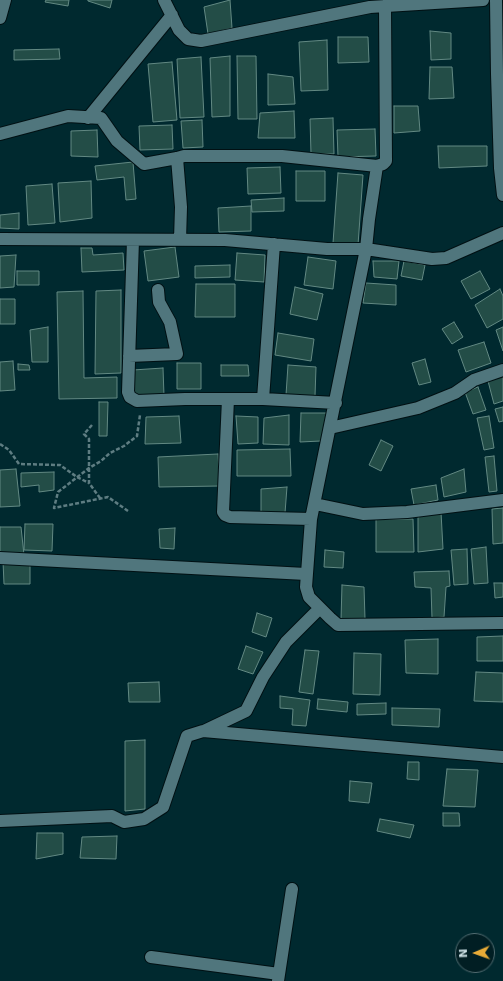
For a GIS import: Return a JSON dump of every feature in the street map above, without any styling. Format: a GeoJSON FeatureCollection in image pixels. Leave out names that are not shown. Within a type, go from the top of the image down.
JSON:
{"type":"FeatureCollection","features":[{"type":"Feature","properties":{"kind":"street"},"geometry":{"type":"LineString","coordinates":[[0,18],[5,0]]}},
{"type":"Feature","properties":{"kind":"street"},"geometry":{"type":"LineString","coordinates":[[164,0],[179,30],[188,39],[201,41],[370,7],[483,0]]}},
{"type":"Feature","properties":{"kind":"street"},"geometry":{"type":"LineString","coordinates":[[496,0],[500,160],[503,196]]}},
{"type":"Feature","properties":{"kind":"street"},"geometry":{"type":"LineString","coordinates":[[0,134],[68,116],[102,118],[117,141],[144,164],[184,156],[282,156],[377,166],[386,161],[385,6]]}},
{"type":"Feature","properties":{"kind":"street"},"geometry":{"type":"LineString","coordinates":[[88,118],[172,15]]}},
{"type":"Feature","properties":{"kind":"street"},"geometry":{"type":"LineString","coordinates":[[178,158],[181,207],[180,240]]}},
{"type":"Feature","properties":{"kind":"street"},"geometry":{"type":"LineString","coordinates":[[377,166],[366,249],[312,519],[306,574],[306,588],[309,597],[338,625],[503,623]]}},
{"type":"Feature","properties":{"kind":"street"},"geometry":{"type":"LineString","coordinates":[[0,239],[225,240],[327,249],[366,249],[432,259],[446,258],[503,233]]}},
{"type":"Feature","properties":{"kind":"street"},"geometry":{"type":"LineString","coordinates":[[133,240],[128,392],[130,397],[138,401],[184,399],[263,399],[336,403]]}},
{"type":"Feature","properties":{"kind":"street"},"geometry":{"type":"LineString","coordinates":[[263,399],[274,244]]}},
{"type":"Feature","properties":{"kind":"street"},"geometry":{"type":"LineString","coordinates":[[129,356],[177,354],[170,322],[159,302],[158,290]]}},
{"type":"Feature","properties":{"kind":"street"},"geometry":{"type":"LineString","coordinates":[[330,428],[418,408],[455,393],[474,380],[503,370]]}},
{"type":"Feature","properties":{"kind":"street"},"geometry":{"type":"LineString","coordinates":[[228,399],[223,512],[225,516],[312,519]]}},
{"type":"Feature","properties":{"kind":"street"},"geometry":{"type":"LineString","coordinates":[[315,504],[363,514],[407,512],[503,500]]}},
{"type":"Feature","properties":{"kind":"street"},"geometry":{"type":"LineString","coordinates":[[0,558],[306,574]]}},
{"type":"Feature","properties":{"kind":"street"},"geometry":{"type":"LineString","coordinates":[[0,821],[112,816],[124,822],[144,819],[164,807],[187,736],[203,731],[246,711],[263,677],[286,642],[320,608]]}},
{"type":"Feature","properties":{"kind":"street"},"geometry":{"type":"LineString","coordinates":[[203,731],[503,757]]}},
{"type":"Feature","properties":{"kind":"street"},"geometry":{"type":"LineString","coordinates":[[151,957],[279,978],[292,889]]}},
{"type":"Feature","properties":{"kind":"path"},"geometry":{"type":"LineString","coordinates":[[128,511],[108,497],[54,508],[58,492],[89,468],[101,461],[110,453],[124,446],[136,436],[143,400]]}},
{"type":"Feature","properties":{"kind":"path"},"geometry":{"type":"LineString","coordinates":[[89,483],[89,439],[84,434],[92,425]]}},
{"type":"Feature","properties":{"kind":"path"},"geometry":{"type":"LineString","coordinates":[[0,444],[9,450],[19,464],[60,465],[77,477],[89,483],[100,498]]}},
{"type":"Feature","properties":{"kind":"building"},"geometry":{"type":"Polygon","coordinates":[[[46,0],[69,0],[68,6],[45,2],[46,0]]]}},
{"type":"Feature","properties":{"kind":"building"},"geometry":{"type":"Polygon","coordinates":[[[88,0],[112,0],[110,8],[88,0]]]}},
{"type":"Feature","properties":{"kind":"building"},"geometry":{"type":"Polygon","coordinates":[[[230,0],[232,28],[208,34],[204,7],[230,0]]]}},
{"type":"Feature","properties":{"kind":"building"},"geometry":{"type":"Polygon","coordinates":[[[430,31],[451,33],[451,59],[431,60],[430,31]]]}},
{"type":"Feature","properties":{"kind":"building"},"geometry":{"type":"Polygon","coordinates":[[[338,37],[368,37],[369,62],[338,63],[338,37]]]}},
{"type":"Feature","properties":{"kind":"building"},"geometry":{"type":"Polygon","coordinates":[[[327,40],[328,90],[301,91],[299,42],[327,40]]]}},
{"type":"Feature","properties":{"kind":"building"},"geometry":{"type":"Polygon","coordinates":[[[59,49],[60,59],[14,60],[14,50],[59,49]]]}},
{"type":"Feature","properties":{"kind":"building"},"geometry":{"type":"Polygon","coordinates":[[[230,56],[230,116],[212,117],[210,58],[230,56]]]}},
{"type":"Feature","properties":{"kind":"building"},"geometry":{"type":"Polygon","coordinates":[[[237,56],[256,56],[257,119],[238,119],[237,56]]]}},
{"type":"Feature","properties":{"kind":"building"},"geometry":{"type":"Polygon","coordinates":[[[201,57],[204,117],[180,118],[177,59],[201,57]]]}},
{"type":"Feature","properties":{"kind":"building"},"geometry":{"type":"Polygon","coordinates":[[[172,62],[177,120],[153,122],[148,64],[172,62]]]}},
{"type":"Feature","properties":{"kind":"building"},"geometry":{"type":"Polygon","coordinates":[[[430,67],[452,67],[454,98],[429,99],[430,67]]]}},
{"type":"Feature","properties":{"kind":"building"},"geometry":{"type":"Polygon","coordinates":[[[268,74],[293,77],[295,104],[268,105],[268,74]]]}},
{"type":"Feature","properties":{"kind":"building"},"geometry":{"type":"Polygon","coordinates":[[[394,106],[418,106],[420,131],[394,133],[394,106]]]}},
{"type":"Feature","properties":{"kind":"building"},"geometry":{"type":"Polygon","coordinates":[[[294,111],[295,138],[258,138],[260,113],[294,111]]]}},
{"type":"Feature","properties":{"kind":"building"},"geometry":{"type":"Polygon","coordinates":[[[333,118],[334,154],[311,154],[310,119],[333,118]]]}},
{"type":"Feature","properties":{"kind":"building"},"geometry":{"type":"Polygon","coordinates":[[[202,120],[203,147],[183,148],[181,121],[202,120]]]}},
{"type":"Feature","properties":{"kind":"building"},"geometry":{"type":"Polygon","coordinates":[[[172,125],[173,149],[140,150],[139,126],[172,125]]]}},
{"type":"Feature","properties":{"kind":"building"},"geometry":{"type":"Polygon","coordinates":[[[375,129],[376,156],[338,157],[337,130],[375,129]]]}},
{"type":"Feature","properties":{"kind":"building"},"geometry":{"type":"Polygon","coordinates":[[[97,130],[98,157],[71,156],[71,131],[97,130]]]}},
{"type":"Feature","properties":{"kind":"building"},"geometry":{"type":"Polygon","coordinates":[[[438,146],[487,146],[487,166],[439,168],[438,146]]]}},
{"type":"Feature","properties":{"kind":"building"},"geometry":{"type":"Polygon","coordinates":[[[133,162],[136,199],[126,200],[124,177],[97,180],[95,166],[133,162]]]}},
{"type":"Feature","properties":{"kind":"building"},"geometry":{"type":"Polygon","coordinates":[[[280,167],[281,193],[248,194],[247,168],[280,167]]]}},
{"type":"Feature","properties":{"kind":"building"},"geometry":{"type":"Polygon","coordinates":[[[296,171],[325,171],[325,201],[296,201],[296,171]]]}},
{"type":"Feature","properties":{"kind":"building"},"geometry":{"type":"Polygon","coordinates":[[[338,173],[363,175],[358,245],[333,243],[338,173]]]}},
{"type":"Feature","properties":{"kind":"building"},"geometry":{"type":"Polygon","coordinates":[[[91,181],[92,218],[60,222],[58,183],[91,181]]]}},
{"type":"Feature","properties":{"kind":"building"},"geometry":{"type":"Polygon","coordinates":[[[52,184],[55,223],[28,225],[26,186],[52,184]]]}},
{"type":"Feature","properties":{"kind":"building"},"geometry":{"type":"Polygon","coordinates":[[[284,198],[284,211],[252,212],[251,200],[284,198]]]}},
{"type":"Feature","properties":{"kind":"building"},"geometry":{"type":"Polygon","coordinates":[[[251,206],[251,231],[219,232],[218,208],[251,206]]]}},
{"type":"Feature","properties":{"kind":"building"},"geometry":{"type":"Polygon","coordinates":[[[19,213],[19,229],[0,228],[0,215],[19,213]]]}},
{"type":"Feature","properties":{"kind":"building"},"geometry":{"type":"Polygon","coordinates":[[[175,247],[179,277],[148,281],[144,251],[175,247]]]}},
{"type":"Feature","properties":{"kind":"building"},"geometry":{"type":"Polygon","coordinates":[[[81,248],[92,248],[93,255],[123,253],[124,270],[82,272],[81,248]]]}},
{"type":"Feature","properties":{"kind":"building"},"geometry":{"type":"Polygon","coordinates":[[[237,253],[265,255],[264,282],[235,280],[237,253]]]}},
{"type":"Feature","properties":{"kind":"building"},"geometry":{"type":"Polygon","coordinates":[[[16,255],[14,287],[0,288],[0,256],[16,255]]]}},
{"type":"Feature","properties":{"kind":"building"},"geometry":{"type":"Polygon","coordinates":[[[308,257],[336,261],[333,289],[304,285],[308,257]]]}},
{"type":"Feature","properties":{"kind":"building"},"geometry":{"type":"Polygon","coordinates":[[[373,261],[399,261],[397,279],[374,277],[373,261]]]}},
{"type":"Feature","properties":{"kind":"building"},"geometry":{"type":"Polygon","coordinates":[[[404,261],[425,265],[422,280],[401,276],[404,261]]]}},
{"type":"Feature","properties":{"kind":"building"},"geometry":{"type":"Polygon","coordinates":[[[230,265],[230,277],[195,278],[195,266],[230,265]]]}},
{"type":"Feature","properties":{"kind":"building"},"geometry":{"type":"Polygon","coordinates":[[[17,271],[39,271],[39,285],[17,285],[17,271]]]}},
{"type":"Feature","properties":{"kind":"building"},"geometry":{"type":"Polygon","coordinates":[[[480,271],[490,289],[471,299],[461,281],[480,271]]]}},
{"type":"Feature","properties":{"kind":"building"},"geometry":{"type":"Polygon","coordinates":[[[366,283],[396,285],[396,305],[363,303],[366,283]]]}},
{"type":"Feature","properties":{"kind":"building"},"geometry":{"type":"Polygon","coordinates":[[[196,284],[235,284],[235,317],[195,317],[196,284]]]}},
{"type":"Feature","properties":{"kind":"building"},"geometry":{"type":"Polygon","coordinates":[[[295,287],[323,294],[317,320],[290,314],[295,287]]]}},
{"type":"Feature","properties":{"kind":"building"},"geometry":{"type":"Polygon","coordinates":[[[500,289],[503,296],[503,319],[487,328],[475,305],[500,289]]]}},
{"type":"Feature","properties":{"kind":"building"},"geometry":{"type":"Polygon","coordinates":[[[121,290],[121,373],[95,374],[96,291],[121,290]]]}},
{"type":"Feature","properties":{"kind":"building"},"geometry":{"type":"Polygon","coordinates":[[[83,291],[84,378],[117,377],[117,398],[59,399],[57,292],[83,291]]]}},
{"type":"Feature","properties":{"kind":"building"},"geometry":{"type":"Polygon","coordinates":[[[0,299],[15,299],[15,324],[0,324],[0,299]]]}},
{"type":"Feature","properties":{"kind":"building"},"geometry":{"type":"Polygon","coordinates":[[[454,322],[463,337],[452,344],[442,329],[454,322]]]}},
{"type":"Feature","properties":{"kind":"building"},"geometry":{"type":"Polygon","coordinates":[[[48,327],[48,362],[32,362],[30,330],[48,327]]]}},
{"type":"Feature","properties":{"kind":"building"},"geometry":{"type":"Polygon","coordinates":[[[503,327],[503,351],[496,330],[503,327]]]}},
{"type":"Feature","properties":{"kind":"building"},"geometry":{"type":"Polygon","coordinates":[[[278,333],[314,339],[311,361],[275,355],[278,333]]]}},
{"type":"Feature","properties":{"kind":"building"},"geometry":{"type":"Polygon","coordinates":[[[484,342],[491,363],[466,372],[458,350],[484,342]]]}},
{"type":"Feature","properties":{"kind":"building"},"geometry":{"type":"Polygon","coordinates":[[[425,359],[431,382],[419,385],[412,363],[425,359]]]}},
{"type":"Feature","properties":{"kind":"building"},"geometry":{"type":"Polygon","coordinates":[[[13,361],[15,390],[0,391],[0,362],[13,361]]]}},
{"type":"Feature","properties":{"kind":"building"},"geometry":{"type":"Polygon","coordinates":[[[177,363],[201,363],[201,389],[177,389],[177,363]]]}},
{"type":"Feature","properties":{"kind":"building"},"geometry":{"type":"Polygon","coordinates":[[[18,364],[29,365],[30,370],[18,370],[18,364]]]}},
{"type":"Feature","properties":{"kind":"building"},"geometry":{"type":"Polygon","coordinates":[[[221,365],[248,365],[249,376],[221,376],[221,365]]]}},
{"type":"Feature","properties":{"kind":"building"},"geometry":{"type":"Polygon","coordinates":[[[288,365],[316,367],[315,396],[286,395],[288,365]]]}},
{"type":"Feature","properties":{"kind":"building"},"geometry":{"type":"Polygon","coordinates":[[[163,368],[164,396],[134,397],[133,370],[163,368]]]}},
{"type":"Feature","properties":{"kind":"building"},"geometry":{"type":"Polygon","coordinates":[[[503,375],[503,401],[494,404],[488,381],[503,375]]]}},
{"type":"Feature","properties":{"kind":"building"},"geometry":{"type":"Polygon","coordinates":[[[478,387],[486,410],[473,414],[465,392],[478,387]]]}},
{"type":"Feature","properties":{"kind":"building"},"geometry":{"type":"Polygon","coordinates":[[[99,402],[108,402],[107,436],[99,436],[99,402]]]}},
{"type":"Feature","properties":{"kind":"building"},"geometry":{"type":"Polygon","coordinates":[[[503,407],[503,421],[499,422],[495,409],[503,407]]]}},
{"type":"Feature","properties":{"kind":"building"},"geometry":{"type":"Polygon","coordinates":[[[301,413],[328,413],[321,441],[300,442],[301,413]]]}},
{"type":"Feature","properties":{"kind":"building"},"geometry":{"type":"Polygon","coordinates":[[[289,415],[289,445],[263,444],[264,418],[289,415]]]}},
{"type":"Feature","properties":{"kind":"building"},"geometry":{"type":"Polygon","coordinates":[[[179,416],[181,443],[145,444],[146,417],[179,416]]]}},
{"type":"Feature","properties":{"kind":"building"},"geometry":{"type":"Polygon","coordinates":[[[236,416],[258,417],[258,443],[238,444],[236,416]]]}},
{"type":"Feature","properties":{"kind":"building"},"geometry":{"type":"Polygon","coordinates":[[[489,416],[494,448],[484,450],[477,418],[489,416]]]}},
{"type":"Feature","properties":{"kind":"building"},"geometry":{"type":"Polygon","coordinates":[[[381,440],[393,446],[381,471],[369,465],[381,440]]]}},
{"type":"Feature","properties":{"kind":"building"},"geometry":{"type":"Polygon","coordinates":[[[290,449],[291,476],[237,476],[237,450],[290,449]]]}},
{"type":"Feature","properties":{"kind":"building"},"geometry":{"type":"Polygon","coordinates":[[[218,454],[220,486],[159,487],[158,457],[218,454]]]}},
{"type":"Feature","properties":{"kind":"building"},"geometry":{"type":"Polygon","coordinates":[[[494,456],[497,491],[489,492],[485,457],[494,456]]]}},
{"type":"Feature","properties":{"kind":"building"},"geometry":{"type":"Polygon","coordinates":[[[16,469],[20,506],[0,507],[0,470],[16,469]]]}},
{"type":"Feature","properties":{"kind":"building"},"geometry":{"type":"Polygon","coordinates":[[[464,469],[466,492],[444,497],[441,478],[464,469]]]}},
{"type":"Feature","properties":{"kind":"building"},"geometry":{"type":"Polygon","coordinates":[[[54,472],[54,490],[39,492],[39,485],[21,487],[21,473],[54,472]]]}},
{"type":"Feature","properties":{"kind":"building"},"geometry":{"type":"Polygon","coordinates":[[[436,485],[438,500],[414,505],[411,489],[436,485]]]}},
{"type":"Feature","properties":{"kind":"building"},"geometry":{"type":"Polygon","coordinates":[[[287,487],[285,513],[261,512],[261,489],[287,487]]]}},
{"type":"Feature","properties":{"kind":"building"},"geometry":{"type":"Polygon","coordinates":[[[503,508],[503,543],[493,544],[492,509],[503,508]]]}},
{"type":"Feature","properties":{"kind":"building"},"geometry":{"type":"Polygon","coordinates":[[[441,512],[443,549],[418,552],[418,517],[441,512]]]}},
{"type":"Feature","properties":{"kind":"building"},"geometry":{"type":"Polygon","coordinates":[[[376,519],[413,519],[414,552],[376,552],[376,519]]]}},
{"type":"Feature","properties":{"kind":"building"},"geometry":{"type":"Polygon","coordinates":[[[25,524],[53,524],[52,551],[24,550],[25,524]]]}},
{"type":"Feature","properties":{"kind":"building"},"geometry":{"type":"Polygon","coordinates":[[[0,527],[21,527],[24,555],[0,555],[0,527]]]}},
{"type":"Feature","properties":{"kind":"building"},"geometry":{"type":"Polygon","coordinates":[[[175,528],[174,549],[160,548],[159,529],[175,528]]]}},
{"type":"Feature","properties":{"kind":"building"},"geometry":{"type":"Polygon","coordinates":[[[486,547],[488,583],[474,584],[471,549],[486,547]]]}},
{"type":"Feature","properties":{"kind":"building"},"geometry":{"type":"Polygon","coordinates":[[[467,549],[468,584],[454,585],[451,550],[467,549]]]}},
{"type":"Feature","properties":{"kind":"building"},"geometry":{"type":"Polygon","coordinates":[[[325,550],[344,552],[343,568],[324,567],[325,550]]]}},
{"type":"Feature","properties":{"kind":"building"},"geometry":{"type":"Polygon","coordinates":[[[3,561],[30,562],[30,584],[4,584],[3,561]]]}},
{"type":"Feature","properties":{"kind":"building"},"geometry":{"type":"Polygon","coordinates":[[[449,571],[450,586],[446,587],[444,617],[432,618],[431,588],[415,587],[414,572],[449,571]]]}},
{"type":"Feature","properties":{"kind":"building"},"geometry":{"type":"Polygon","coordinates":[[[494,583],[503,583],[503,597],[495,598],[494,583]]]}},
{"type":"Feature","properties":{"kind":"building"},"geometry":{"type":"Polygon","coordinates":[[[342,585],[364,587],[365,619],[341,620],[342,585]]]}},
{"type":"Feature","properties":{"kind":"building"},"geometry":{"type":"Polygon","coordinates":[[[257,613],[272,618],[266,637],[252,632],[257,613]]]}},
{"type":"Feature","properties":{"kind":"building"},"geometry":{"type":"Polygon","coordinates":[[[503,636],[503,661],[477,661],[477,637],[503,636]]]}},
{"type":"Feature","properties":{"kind":"building"},"geometry":{"type":"Polygon","coordinates":[[[438,639],[438,674],[406,673],[405,640],[438,639]]]}},
{"type":"Feature","properties":{"kind":"building"},"geometry":{"type":"Polygon","coordinates":[[[246,646],[263,652],[253,674],[238,669],[246,646]]]}},
{"type":"Feature","properties":{"kind":"building"},"geometry":{"type":"Polygon","coordinates":[[[305,650],[319,651],[313,694],[299,692],[305,650]]]}},
{"type":"Feature","properties":{"kind":"building"},"geometry":{"type":"Polygon","coordinates":[[[354,653],[381,654],[380,695],[353,694],[354,653]]]}},
{"type":"Feature","properties":{"kind":"building"},"geometry":{"type":"Polygon","coordinates":[[[476,672],[503,673],[503,702],[474,701],[476,672]]]}},
{"type":"Feature","properties":{"kind":"building"},"geometry":{"type":"Polygon","coordinates":[[[159,682],[160,702],[129,702],[128,683],[159,682]]]}},
{"type":"Feature","properties":{"kind":"building"},"geometry":{"type":"Polygon","coordinates":[[[280,696],[310,700],[306,726],[292,725],[293,709],[280,708],[280,696]]]}},
{"type":"Feature","properties":{"kind":"building"},"geometry":{"type":"Polygon","coordinates":[[[318,699],[348,702],[347,712],[317,709],[318,699]]]}},
{"type":"Feature","properties":{"kind":"building"},"geometry":{"type":"Polygon","coordinates":[[[386,703],[386,714],[357,715],[357,704],[386,703]]]}},
{"type":"Feature","properties":{"kind":"building"},"geometry":{"type":"Polygon","coordinates":[[[392,708],[440,709],[439,727],[392,725],[392,708]]]}},
{"type":"Feature","properties":{"kind":"building"},"geometry":{"type":"Polygon","coordinates":[[[145,740],[145,809],[125,811],[125,741],[145,740]]]}},
{"type":"Feature","properties":{"kind":"building"},"geometry":{"type":"Polygon","coordinates":[[[408,762],[419,762],[419,780],[407,779],[408,762]]]}},
{"type":"Feature","properties":{"kind":"building"},"geometry":{"type":"Polygon","coordinates":[[[447,769],[478,770],[475,807],[443,806],[447,769]]]}},
{"type":"Feature","properties":{"kind":"building"},"geometry":{"type":"Polygon","coordinates":[[[350,781],[372,783],[369,803],[349,801],[350,781]]]}},
{"type":"Feature","properties":{"kind":"building"},"geometry":{"type":"Polygon","coordinates":[[[443,813],[459,813],[460,826],[443,826],[443,813]]]}},
{"type":"Feature","properties":{"kind":"building"},"geometry":{"type":"Polygon","coordinates":[[[380,819],[414,825],[410,838],[377,831],[380,819]]]}},
{"type":"Feature","properties":{"kind":"building"},"geometry":{"type":"Polygon","coordinates":[[[37,833],[63,833],[63,854],[36,859],[37,833]]]}},
{"type":"Feature","properties":{"kind":"building"},"geometry":{"type":"Polygon","coordinates":[[[117,836],[116,859],[80,858],[82,837],[117,836]]]}}]}
